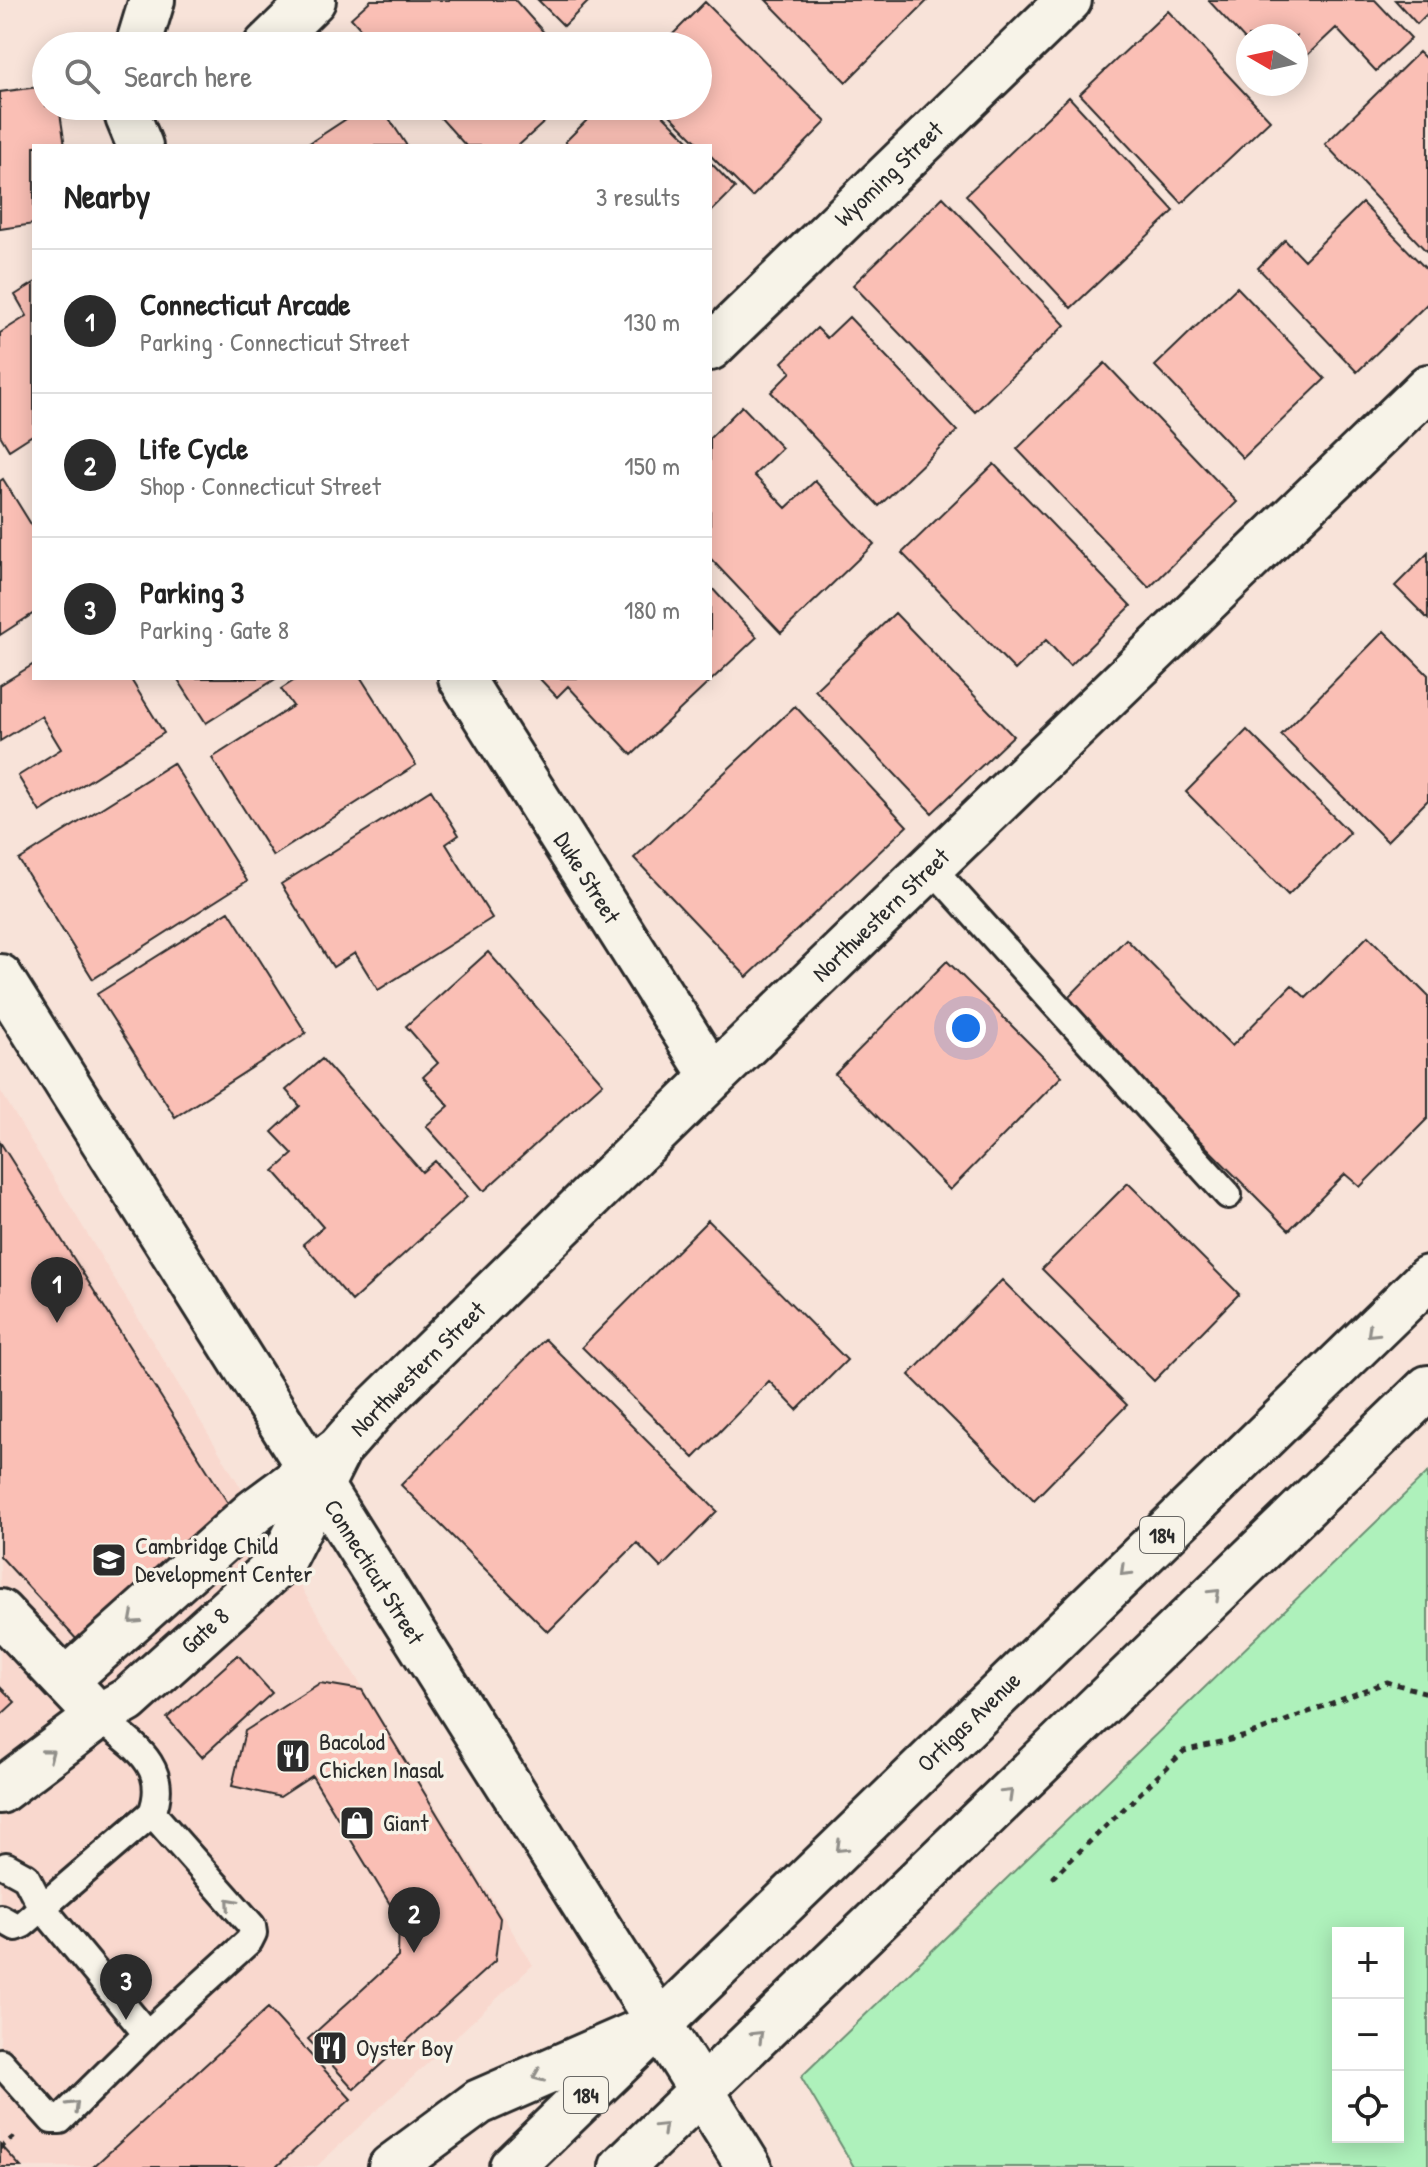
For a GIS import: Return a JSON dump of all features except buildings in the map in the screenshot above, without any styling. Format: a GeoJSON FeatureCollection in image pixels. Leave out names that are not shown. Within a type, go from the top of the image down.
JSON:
{"type":"FeatureCollection","features":[{"type":"Feature","properties":{"kind":"street"},"geometry":{"type":"LineString","coordinates":[[142,32],[152,0]]}},
{"type":"Feature","properties":{"kind":"street"},"geometry":{"type":"LineString","coordinates":[[280,32],[313,0]]}},
{"type":"Feature","properties":{"kind":"street","name":"Wyoming Street"},"geometry":{"type":"LineString","coordinates":[[712,346],[1069,0]]}},
{"type":"Feature","properties":{"kind":"street","name":"Northwestern Street"},"geometry":{"type":"LineString","coordinates":[[323,1469],[375,1408],[713,1077],[1428,387]]}},
{"type":"Feature","properties":{"kind":"street","name":"Duke Street"},"geometry":{"type":"LineString","coordinates":[[462,680],[713,1077]]}},
{"type":"Feature","properties":{"kind":"street","name":"Connecticut Street"},"geometry":{"type":"LineString","coordinates":[[0,977],[323,1469],[749,2167]]}},
{"type":"Feature","properties":{"kind":"street","name":"Ortigas Avenue"},"geometry":{"type":"LineString","coordinates":[[512,2167],[1428,1278]]}},
{"type":"Feature","properties":{"kind":"street"},"geometry":{"type":"LineString","coordinates":[[622,2167],[1428,1388]]}},
{"type":"Feature","properties":{"kind":"street"},"geometry":{"type":"LineString","coordinates":[[66,1680],[255,1511],[323,1469]]}},
{"type":"Feature","properties":{"kind":"street","name":"Gate 8"},"geometry":{"type":"LineString","coordinates":[[0,1791],[98,1717],[128,1700],[282,1561],[323,1469]]}},
{"type":"Feature","properties":{"kind":"street"},"geometry":{"type":"LineString","coordinates":[[0,1612],[98,1717]]}},
{"type":"Feature","properties":{"kind":"street"},"geometry":{"type":"LineString","coordinates":[[391,2167],[479,2102],[661,2023]]}},
{"type":"Feature","properties":{"kind":"lane"},"geometry":{"type":"LineString","coordinates":[[931,867],[1228,1195]]}},
{"type":"Feature","properties":{"kind":"lane"},"geometry":{"type":"LineString","coordinates":[[0,1918],[16,1927],[23,1924],[152,1813],[158,1790],[156,1770],[98,1717]]}},
{"type":"Feature","properties":{"kind":"lane"},"geometry":{"type":"LineString","coordinates":[[0,2062],[49,2117],[57,2121],[249,1941],[252,1926],[152,1813]]}},
{"type":"Feature","properties":{"kind":"lane"},"geometry":{"type":"LineString","coordinates":[[3,1862],[15,1885],[41,1906],[147,2034]]}},
{"type":"Feature","properties":{"kind":"path"},"geometry":{"type":"LineString","coordinates":[[1052,1878],[1184,1751],[1246,1736],[1387,1682],[1428,1693]]}},
{"type":"Feature","properties":{"kind":"shaded area"},"geometry":{"type":"Polygon","coordinates":[[[0,1090],[255,1511],[282,1561],[533,1965],[316,2167],[0,2167],[0,1090]]]}},
{"type":"Feature","properties":{"kind":"green space"},"geometry":{"type":"Polygon","coordinates":[[[1428,1472],[1428,2167],[854,2167],[801,2077],[1428,1472]]]}},
{"type":"Feature","properties":{"kind":"place","name":"Connecticut Arcade"},"geometry":{"type":"Point","coordinates":[57,1323]}},
{"type":"Feature","properties":{"kind":"place","name":"Cambridge Child Development Center"},"geometry":{"type":"Point","coordinates":[109,1560]}},
{"type":"Feature","properties":{"kind":"place","name":"Bacolod Chicken Inasal"},"geometry":{"type":"Point","coordinates":[293,1756]}},
{"type":"Feature","properties":{"kind":"place","name":"Giant"},"geometry":{"type":"Point","coordinates":[357,1823]}},
{"type":"Feature","properties":{"kind":"place","name":"Life Cycle"},"geometry":{"type":"Point","coordinates":[414,1953]}},
{"type":"Feature","properties":{"kind":"place","name":"Parking 3"},"geometry":{"type":"Point","coordinates":[126,2020]}},
{"type":"Feature","properties":{"kind":"place","name":"Oyster Boy"},"geometry":{"type":"Point","coordinates":[330,2048]}}]}
